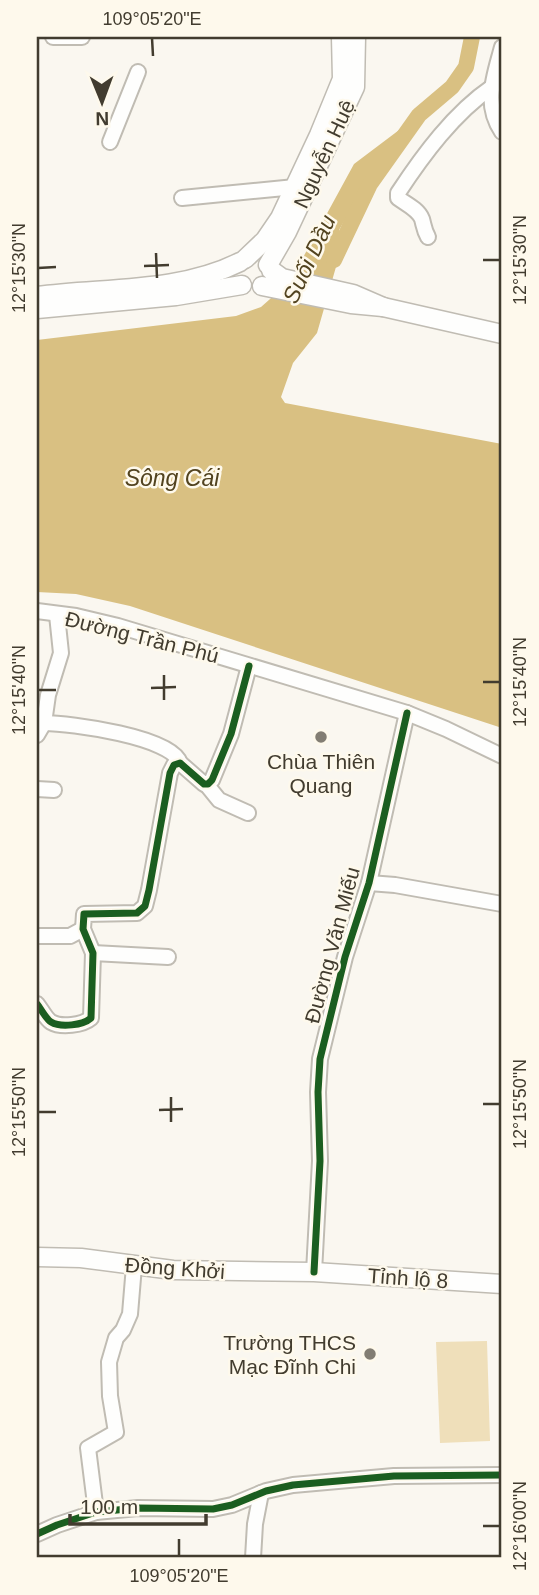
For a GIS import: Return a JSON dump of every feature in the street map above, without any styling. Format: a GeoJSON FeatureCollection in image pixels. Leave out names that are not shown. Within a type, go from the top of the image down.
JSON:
{"type":"FeatureCollection","features":[{"type":"Feature","properties":{"kind":"main road","name":"Nguyễn Huệ"},"geometry":{"type":"LineString","coordinates":[[267,274],[288,232],[325,138],[342,79],[341,37]]}},
{"type":"Feature","properties":{"kind":"main road","name":"Nguyễn Huệ"},"geometry":{"type":"LineString","coordinates":[[242,260],[265,240],[280,218],[295,187],[355,87],[356,37]]}},
{"type":"Feature","properties":{"kind":"main road"},"geometry":{"type":"LineString","coordinates":[[37,309],[66,299],[187,281],[223,270],[242,260],[258,258],[267,274]]}},
{"type":"Feature","properties":{"kind":"main road"},"geometry":{"type":"LineString","coordinates":[[242,260],[236,267],[234,278],[242,285]]}},
{"type":"Feature","properties":{"kind":"main road"},"geometry":{"type":"LineString","coordinates":[[37,296],[66,299],[176,296],[242,285],[267,274],[276,275],[286,285],[502,334]]}},
{"type":"Feature","properties":{"kind":"main road","name":"Đồng Khởi"},"geometry":{"type":"LineString","coordinates":[[37,1257],[80,1258],[134,1266],[199,1270],[314,1272]]}},
{"type":"Feature","properties":{"kind":"main road","name":"Tỉnh lộ 8"},"geometry":{"type":"LineString","coordinates":[[314,1272],[502,1284]]}},
{"type":"Feature","properties":{"kind":"street"},"geometry":{"type":"LineString","coordinates":[[53,37],[82,37]]}},
{"type":"Feature","properties":{"kind":"street"},"geometry":{"type":"LineString","coordinates":[[502,47],[492,87],[491,104],[494,119],[502,132]]}},
{"type":"Feature","properties":{"kind":"street"},"geometry":{"type":"LineString","coordinates":[[110,142],[138,72]]}},
{"type":"Feature","properties":{"kind":"street"},"geometry":{"type":"LineString","coordinates":[[428,237],[422,219],[412,207],[401,201],[398,193],[437,140],[476,98],[492,87]]}},
{"type":"Feature","properties":{"kind":"street"},"geometry":{"type":"LineString","coordinates":[[182,198],[295,187]]}},
{"type":"Feature","properties":{"kind":"street","name":"Đường Trần Phú"},"geometry":{"type":"LineString","coordinates":[[37,611],[76,616],[118,626],[407,713],[502,756]]}},
{"type":"Feature","properties":{"kind":"street"},"geometry":{"type":"LineString","coordinates":[[57,615],[61,653],[40,729],[90,727],[128,736],[171,752],[219,800],[248,813]]}},
{"type":"Feature","properties":{"kind":"street"},"geometry":{"type":"LineString","coordinates":[[206,785],[212,780],[231,734],[249,666]]}},
{"type":"Feature","properties":{"kind":"street","name":"Đường Văn Miếu"},"geometry":{"type":"LineString","coordinates":[[314,1272],[320,1161],[320,1059],[345,957],[369,883],[407,713]]}},
{"type":"Feature","properties":{"kind":"street"},"geometry":{"type":"LineString","coordinates":[[37,1004],[55,1024],[88,1022],[92,1015],[93,953],[83,929],[83,917],[87,913],[137,913],[145,906],[170,773],[174,765],[180,763]]}},
{"type":"Feature","properties":{"kind":"street"},"geometry":{"type":"LineString","coordinates":[[37,789],[54,790]]}},
{"type":"Feature","properties":{"kind":"street"},"geometry":{"type":"LineString","coordinates":[[369,883],[502,904]]}},
{"type":"Feature","properties":{"kind":"street"},"geometry":{"type":"LineString","coordinates":[[37,936],[70,936],[83,929]]}},
{"type":"Feature","properties":{"kind":"street"},"geometry":{"type":"LineString","coordinates":[[93,953],[168,957]]}},
{"type":"Feature","properties":{"kind":"street"},"geometry":{"type":"LineString","coordinates":[[96,1511],[88,1448],[116,1432],[110,1396],[109,1362],[116,1338],[124,1330],[130,1314],[134,1266]]}},
{"type":"Feature","properties":{"kind":"street"},"geometry":{"type":"LineString","coordinates":[[37,1534],[96,1511],[138,1508],[213,1510],[293,1485],[338,1480],[502,1475]]}},
{"type":"Feature","properties":{"kind":"street"},"geometry":{"type":"LineString","coordinates":[[253,1558],[255,1524],[261,1493]]}},
{"type":"Feature","properties":{"kind":"shaded area"},"geometry":{"type":"Polygon","coordinates":[[[487,1341],[490,1441],[440,1443],[436,1342],[487,1341]]]}},
{"type":"Feature","properties":{"kind":"water","name":"Sông Cái"},"geometry":{"type":"Polygon","coordinates":[[[419,115],[370,178],[339,230],[342,246],[317,333],[293,363],[281,397],[285,403],[502,444],[502,728],[130,606],[76,594],[37,592],[37,340],[236,316],[261,307],[294,274],[354,164],[419,115]]]}},
{"type":"Feature","properties":{"kind":"waterway","name":"Suối Dầu"},"geometry":{"type":"LineString","coordinates":[[334,260],[370,184],[419,115],[452,87],[466,67],[472,37]]}},
{"type":"Feature","properties":{"kind":"cycle path"},"geometry":{"type":"LineString","coordinates":[[37,1004],[47,1019],[55,1024],[72,1025],[91,1018],[93,953],[83,929],[84,914],[137,913],[145,906],[170,773],[174,765],[180,763],[204,784],[212,780],[231,734],[249,666]]}},
{"type":"Feature","properties":{"kind":"cycle path"},"geometry":{"type":"LineString","coordinates":[[314,1272],[320,1161],[320,1059],[345,957],[369,883],[407,713]]}},
{"type":"Feature","properties":{"kind":"cycle path"},"geometry":{"type":"LineString","coordinates":[[37,1534],[96,1512],[138,1508],[213,1509],[293,1485],[394,1476],[502,1475]]}},
{"type":"Feature","properties":{"kind":"place","name":"Chùa Thiên Quang"},"geometry":{"type":"Point","coordinates":[321,737]}},
{"type":"Feature","properties":{"kind":"place","name":"Trường THCS Mạc Đĩnh Chi"},"geometry":{"type":"Point","coordinates":[370,1354]}}]}
